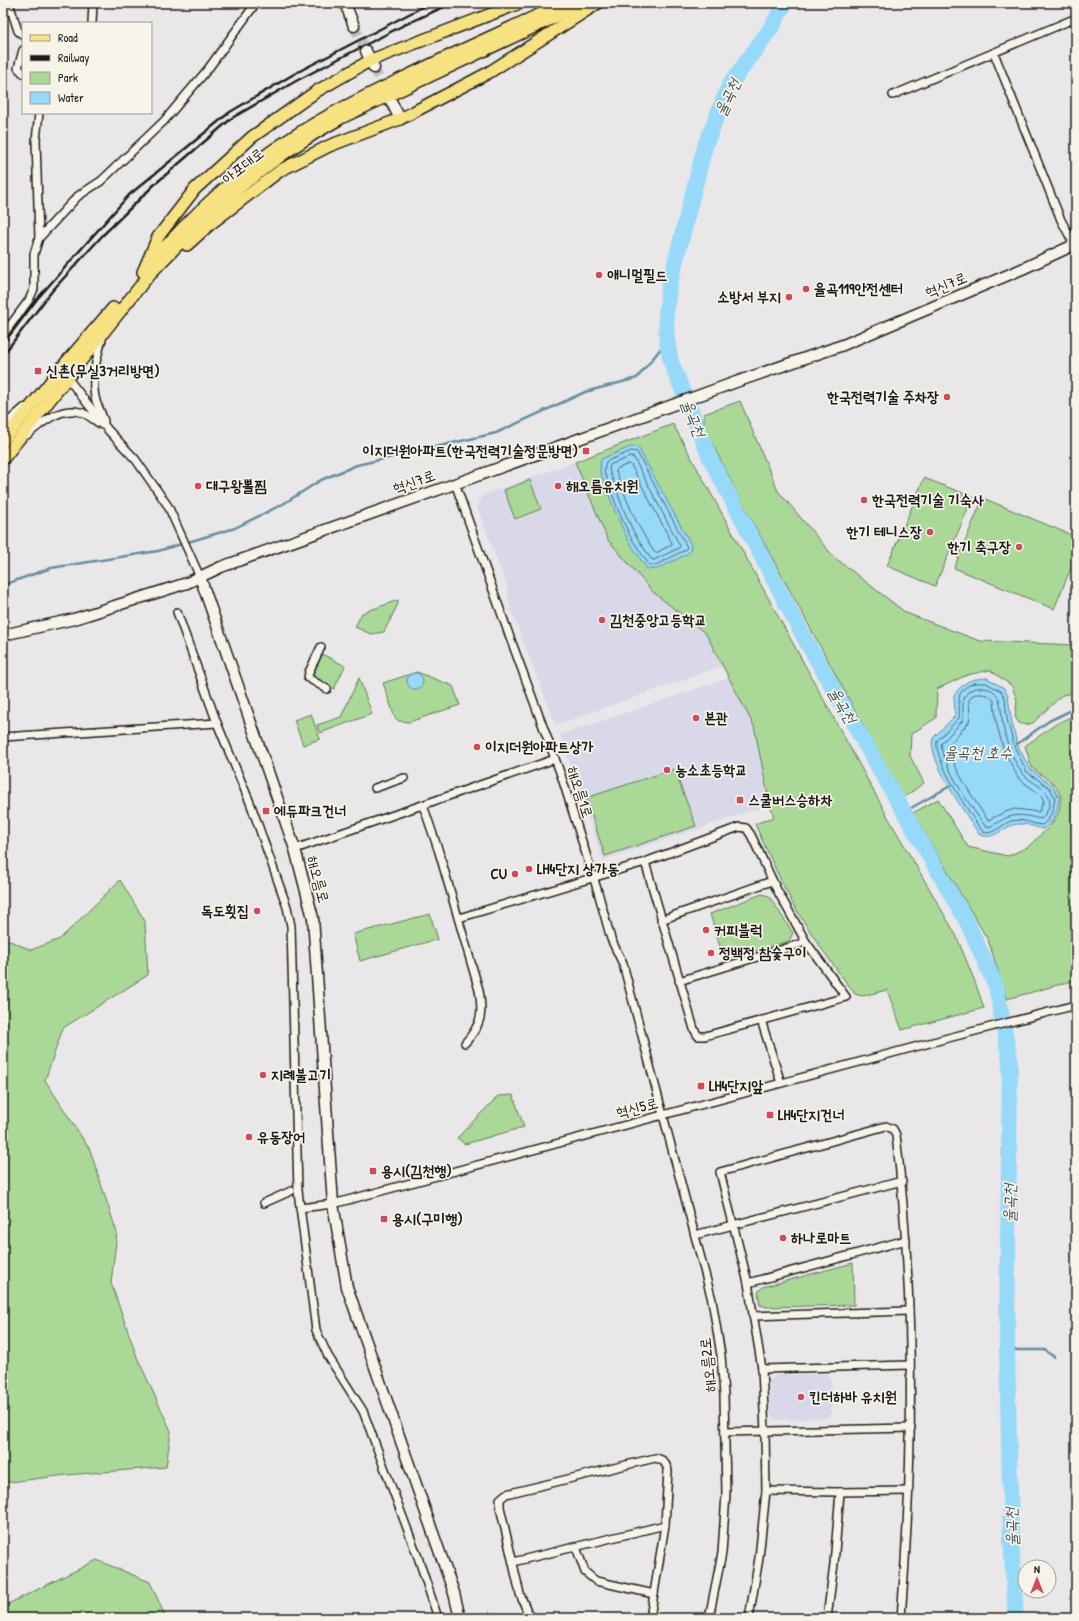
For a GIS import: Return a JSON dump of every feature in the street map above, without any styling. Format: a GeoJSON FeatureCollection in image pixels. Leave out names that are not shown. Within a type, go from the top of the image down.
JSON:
{"type":"FeatureCollection","features":[{"type":"Feature","properties":{"kind":"main road"},"geometry":{"type":"LineString","coordinates":[[146,274],[158,237],[195,188],[252,137],[317,91],[370,60],[520,3]]}},
{"type":"Feature","properties":{"kind":"main road","name":"아포대로"},"geometry":{"type":"LineString","coordinates":[[3,441],[40,395],[64,374],[106,329],[177,233],[210,201],[242,174],[295,135],[328,115],[460,50],[564,3]]}},
{"type":"Feature","properties":{"kind":"main road","name":"아포대로"},"geometry":{"type":"LineString","coordinates":[[3,459],[64,374],[146,274],[215,207],[266,166],[318,131],[382,98],[585,3]]}},
{"type":"Feature","properties":{"kind":"main road"},"geometry":{"type":"LineString","coordinates":[[146,274],[164,265],[209,225],[281,170],[329,146],[400,119],[488,73],[598,3]]}},
{"type":"Feature","properties":{"kind":"street"},"geometry":{"type":"LineString","coordinates":[[9,3],[14,15],[18,32],[22,34]]}},
{"type":"Feature","properties":{"kind":"street"},"geometry":{"type":"LineString","coordinates":[[92,3],[92,22]]}},
{"type":"Feature","properties":{"kind":"street"},"geometry":{"type":"LineString","coordinates":[[39,238],[78,196],[101,181],[164,121],[208,69],[256,3]]}},
{"type":"Feature","properties":{"kind":"street"},"geometry":{"type":"LineString","coordinates":[[345,3],[354,26]]}},
{"type":"Feature","properties":{"kind":"street"},"geometry":{"type":"LineString","coordinates":[[893,95],[1076,18]]}},
{"type":"Feature","properties":{"kind":"street"},"geometry":{"type":"LineString","coordinates":[[994,53],[1061,220],[1075,246]]}},
{"type":"Feature","properties":{"kind":"street"},"geometry":{"type":"LineString","coordinates":[[22,54],[18,68],[22,72]]}},
{"type":"Feature","properties":{"kind":"street"},"geometry":{"type":"LineString","coordinates":[[391,101],[400,119]]}},
{"type":"Feature","properties":{"kind":"street"},"geometry":{"type":"LineString","coordinates":[[3,335],[29,300],[34,289],[34,254],[39,238],[36,140],[39,114]]}},
{"type":"Feature","properties":{"kind":"street","name":"혁신7로"},"geometry":{"type":"LineString","coordinates":[[3,635],[74,619],[200,577],[221,567],[843,345],[1075,246]]}},
{"type":"Feature","properties":{"kind":"street"},"geometry":{"type":"LineString","coordinates":[[106,329],[97,357],[94,389],[96,400],[108,430]]}},
{"type":"Feature","properties":{"kind":"street"},"geometry":{"type":"LineString","coordinates":[[64,374],[108,430],[136,460],[168,506],[200,577]]}},
{"type":"Feature","properties":{"kind":"street"},"geometry":{"type":"LineString","coordinates":[[3,428],[40,395]]}},
{"type":"Feature","properties":{"kind":"street"},"geometry":{"type":"LineString","coordinates":[[14,445],[46,420],[62,412],[80,412],[108,430]]}},
{"type":"Feature","properties":{"kind":"street","name":"해오름1로"},"geometry":{"type":"LineString","coordinates":[[456,483],[508,632],[555,759],[594,878],[611,939],[623,964],[662,1115]]}},
{"type":"Feature","properties":{"kind":"street","name":"해오름로"},"geometry":{"type":"LineString","coordinates":[[200,577],[295,849],[313,918],[333,1204],[347,1287],[454,1593],[460,1618]]}},
{"type":"Feature","properties":{"kind":"street"},"geometry":{"type":"LineString","coordinates":[[177,612],[217,723],[251,805],[287,907],[291,926],[298,1183],[316,1330],[328,1356],[362,1412],[416,1553],[438,1618]]}},
{"type":"Feature","properties":{"kind":"street"},"geometry":{"type":"LineString","coordinates":[[321,647],[309,672],[308,678],[327,689]]}},
{"type":"Feature","properties":{"kind":"street"},"geometry":{"type":"LineString","coordinates":[[3,737],[217,723]]}},
{"type":"Feature","properties":{"kind":"street"},"geometry":{"type":"LineString","coordinates":[[295,849],[555,759]]}},
{"type":"Feature","properties":{"kind":"street"},"geometry":{"type":"LineString","coordinates":[[375,788],[404,778]]}},
{"type":"Feature","properties":{"kind":"street"},"geometry":{"type":"LineString","coordinates":[[422,805],[439,852],[479,990],[481,1008],[478,1026],[465,1042]]}},
{"type":"Feature","properties":{"kind":"street"},"geometry":{"type":"LineString","coordinates":[[459,918],[645,862],[739,827],[746,828],[751,835],[772,881],[806,942],[846,997],[705,1036],[698,1036],[694,1030],[679,981],[645,862]]}},
{"type":"Feature","properties":{"kind":"street"},"geometry":{"type":"LineString","coordinates":[[661,920],[772,881]]}},
{"type":"Feature","properties":{"kind":"street"},"geometry":{"type":"LineString","coordinates":[[679,981],[806,942]]}},
{"type":"Feature","properties":{"kind":"street","name":"혁신5로"},"geometry":{"type":"LineString","coordinates":[[300,1208],[333,1204],[948,1038],[1076,1005]]}},
{"type":"Feature","properties":{"kind":"street"},"geometry":{"type":"LineString","coordinates":[[761,1020],[780,1083]]}},
{"type":"Feature","properties":{"kind":"street","name":"해오름2로"},"geometry":{"type":"LineString","coordinates":[[662,1115],[712,1300],[718,1334],[723,1379],[726,1432],[726,1494],[722,1553],[709,1618]]}},
{"type":"Feature","properties":{"kind":"street"},"geometry":{"type":"LineString","coordinates":[[749,1618],[759,1558],[766,1492],[762,1369],[748,1283],[720,1172],[886,1126],[893,1129],[896,1135],[902,1181],[909,1311],[911,1428],[909,1491],[901,1618]]}},
{"type":"Feature","properties":{"kind":"street"},"geometry":{"type":"LineString","coordinates":[[695,1234],[902,1181]]}},
{"type":"Feature","properties":{"kind":"street"},"geometry":{"type":"LineString","coordinates":[[264,1202],[291,1191]]}},
{"type":"Feature","properties":{"kind":"street"},"geometry":{"type":"LineString","coordinates":[[748,1283],[906,1240]]}},
{"type":"Feature","properties":{"kind":"street"},"geometry":{"type":"LineString","coordinates":[[753,1316],[909,1311]]}},
{"type":"Feature","properties":{"kind":"street"},"geometry":{"type":"LineString","coordinates":[[762,1369],[910,1365]]}},
{"type":"Feature","properties":{"kind":"street"},"geometry":{"type":"LineString","coordinates":[[726,1432],[911,1428]]}},
{"type":"Feature","properties":{"kind":"street"},"geometry":{"type":"LineString","coordinates":[[533,1618],[527,1611],[520,1594],[500,1507],[500,1499],[506,1494],[655,1458],[661,1459],[666,1464],[668,1470],[665,1525],[650,1618]]}},
{"type":"Feature","properties":{"kind":"street"},"geometry":{"type":"LineString","coordinates":[[766,1492],[909,1491]]}},
{"type":"Feature","properties":{"kind":"street"},"geometry":{"type":"LineString","coordinates":[[827,1618],[834,1564],[840,1492]]}},
{"type":"Feature","properties":{"kind":"street"},"geometry":{"type":"LineString","coordinates":[[513,1562],[665,1525]]}},
{"type":"Feature","properties":{"kind":"street"},"geometry":{"type":"LineString","coordinates":[[576,1547],[585,1572],[596,1581],[654,1594]]}},
{"type":"Feature","properties":{"kind":"shaded area","name":"김천중앙고등학교"},"geometry":{"type":"Polygon","coordinates":[[[575,462],[589,493],[653,592],[706,634],[723,666],[556,725],[510,607],[507,586],[477,507],[483,495],[575,462]]]}},
{"type":"Feature","properties":{"kind":"shaded area","name":"농소초등학교"},"geometry":{"type":"Polygon","coordinates":[[[729,678],[754,726],[770,805],[603,860],[560,735],[729,678]]]}},
{"type":"Feature","properties":{"kind":"shaded area","name":"킨더하바 유치원"},"geometry":{"type":"Polygon","coordinates":[[[826,1374],[831,1378],[832,1413],[827,1418],[776,1420],[771,1415],[769,1382],[776,1375],[826,1374]]]}},
{"type":"Feature","properties":{"kind":"green space"},"geometry":{"type":"Polygon","coordinates":[[[740,401],[778,491],[834,557],[906,613],[980,641],[1076,645],[1076,693],[1062,695],[1033,723],[1025,725],[1019,723],[1015,717],[1017,700],[1012,686],[990,670],[967,675],[937,689],[936,718],[911,734],[910,756],[924,783],[903,798],[740,499],[704,424],[704,414],[740,401]]]}},
{"type":"Feature","properties":{"kind":"green space"},"geometry":{"type":"Polygon","coordinates":[[[673,424],[889,819],[956,935],[984,1008],[902,1030],[887,990],[862,996],[855,994],[822,950],[793,904],[755,824],[774,817],[770,805],[754,726],[706,634],[653,592],[608,540],[575,462],[673,424]]]}},
{"type":"Feature","properties":{"kind":"green space","name":"한기 테니스장"},"geometry":{"type":"Polygon","coordinates":[[[924,478],[973,497],[935,586],[887,566],[924,478]]]}},
{"type":"Feature","properties":{"kind":"green space"},"geometry":{"type":"Polygon","coordinates":[[[530,480],[541,509],[515,519],[504,490],[530,480]]]}},
{"type":"Feature","properties":{"kind":"green space","name":"한기 축구장"},"geometry":{"type":"Polygon","coordinates":[[[983,498],[1076,537],[1076,556],[1054,609],[954,568],[983,498]]]}},
{"type":"Feature","properties":{"kind":"green space"},"geometry":{"type":"Polygon","coordinates":[[[398,600],[398,604],[384,632],[371,634],[355,627],[362,613],[398,600]]]}},
{"type":"Feature","properties":{"kind":"green space"},"geometry":{"type":"Polygon","coordinates":[[[322,654],[345,666],[334,689],[312,677],[322,654]]]}},
{"type":"Feature","properties":{"kind":"green space"},"geometry":{"type":"Polygon","coordinates":[[[417,672],[453,686],[460,705],[409,722],[399,721],[395,718],[383,683],[417,672]]]}},
{"type":"Feature","properties":{"kind":"green space"},"geometry":{"type":"Polygon","coordinates":[[[359,678],[372,714],[320,733],[317,725],[341,717],[359,678]]]}},
{"type":"Feature","properties":{"kind":"green space"},"geometry":{"type":"Polygon","coordinates":[[[311,714],[320,739],[303,745],[294,720],[311,714]]]}},
{"type":"Feature","properties":{"kind":"green space"},"geometry":{"type":"Polygon","coordinates":[[[1076,714],[1076,833],[1073,861],[1076,897],[1076,980],[1007,999],[988,940],[913,813],[938,799],[968,847],[1008,856],[1028,847],[1052,824],[1059,811],[1061,796],[1054,784],[1032,768],[1025,746],[1056,724],[1076,714]]]}},
{"type":"Feature","properties":{"kind":"green space"},"geometry":{"type":"Polygon","coordinates":[[[674,769],[696,826],[605,856],[586,798],[674,769]]]}},
{"type":"Feature","properties":{"kind":"green space"},"geometry":{"type":"Polygon","coordinates":[[[120,880],[145,921],[148,975],[63,1028],[45,1080],[90,1150],[117,1233],[111,1283],[137,1357],[171,1431],[166,1467],[66,1475],[3,1483],[3,938],[31,950],[60,939],[120,880]]]}},
{"type":"Feature","properties":{"kind":"green space"},"geometry":{"type":"Polygon","coordinates":[[[762,894],[769,896],[793,933],[789,941],[724,960],[710,914],[762,894]]]}},
{"type":"Feature","properties":{"kind":"green space"},"geometry":{"type":"Polygon","coordinates":[[[430,914],[438,939],[360,961],[353,934],[430,914]]]}},
{"type":"Feature","properties":{"kind":"green space"},"geometry":{"type":"Polygon","coordinates":[[[513,1095],[524,1127],[465,1144],[457,1138],[498,1096],[513,1095]]]}},
{"type":"Feature","properties":{"kind":"green space"},"geometry":{"type":"Polygon","coordinates":[[[853,1263],[854,1305],[767,1307],[760,1305],[758,1292],[763,1287],[853,1263]]]}},
{"type":"Feature","properties":{"kind":"green space"},"geometry":{"type":"Polygon","coordinates":[[[97,1560],[150,1582],[166,1618],[3,1618],[3,1604],[6,1605],[97,1560]]]}},
{"type":"Feature","properties":{"kind":"water"},"geometry":{"type":"Polygon","coordinates":[[[631,447],[636,447],[639,449],[691,545],[690,551],[687,554],[657,569],[647,569],[627,538],[600,471],[601,459],[631,447]]]}},
{"type":"Feature","properties":{"kind":"water"},"geometry":{"type":"Polygon","coordinates":[[[415,673],[421,675],[423,681],[421,687],[415,689],[409,687],[407,681],[409,675],[415,673]]]}},
{"type":"Feature","properties":{"kind":"water","name":"율곡천 호수"},"geometry":{"type":"Polygon","coordinates":[[[987,678],[1004,688],[1008,696],[1017,744],[1030,769],[1053,786],[1059,798],[1057,810],[1051,823],[1043,829],[1018,824],[1008,827],[991,836],[980,835],[949,787],[936,759],[933,747],[933,738],[955,716],[954,695],[968,682],[976,679],[987,678]]]}},
{"type":"Feature","properties":{"kind":"waterway","name":"율곡천"},"geometry":{"type":"LineString","coordinates":[[785,3],[771,28],[729,86],[705,146],[669,287],[666,314],[667,341],[671,362],[710,458],[804,637],[967,922],[996,986],[1010,1060],[1007,1345],[1011,1540],[1016,1618]]}},
{"type":"Feature","properties":{"kind":"waterway"},"geometry":{"type":"LineString","coordinates":[[3,585],[51,568],[158,551],[235,528],[283,504],[321,480],[357,465],[496,433],[585,392],[637,378],[667,341]]}},
{"type":"Feature","properties":{"kind":"waterway","name":"율곡천"},"geometry":{"type":"LineString","coordinates":[[1017,744],[1049,721],[1076,708]]}},
{"type":"Feature","properties":{"kind":"waterway","name":"율곡천"},"geometry":{"type":"LineString","coordinates":[[904,812],[950,786]]}},
{"type":"Feature","properties":{"kind":"waterway"},"geometry":{"type":"LineString","coordinates":[[1007,1350],[1045,1350],[1054,1357]]}},
{"type":"Feature","properties":{"kind":"tunnel"},"geometry":{"type":"LineString","coordinates":[[354,26],[366,51]]}},
{"type":"Feature","properties":{"kind":"tunnel"},"geometry":{"type":"LineString","coordinates":[[374,68],[387,93]]}},
{"type":"Feature","properties":{"kind":"railway"},"geometry":{"type":"LineString","coordinates":[[3,344],[37,299],[129,195],[230,112],[294,74],[430,3]]}},
{"type":"Feature","properties":{"kind":"railway"},"geometry":{"type":"LineString","coordinates":[[3,355],[52,291],[103,235],[155,184],[232,118],[296,81],[402,26],[452,3]]}},
{"type":"Feature","properties":{"kind":"place","name":"애니멀필드"},"geometry":{"type":"Point","coordinates":[599,275]}},
{"type":"Feature","properties":{"kind":"place","name":"율곡119안전센터"},"geometry":{"type":"Point","coordinates":[806,289]}},
{"type":"Feature","properties":{"kind":"place","name":"소방서 부지"},"geometry":{"type":"Point","coordinates":[789,297]}},
{"type":"Feature","properties":{"kind":"place","name":"신촌(무실3거리방면)"},"geometry":{"type":"Point","coordinates":[38,371]}},
{"type":"Feature","properties":{"kind":"place","name":"한국전력기술 주차장"},"geometry":{"type":"Point","coordinates":[947,397]}},
{"type":"Feature","properties":{"kind":"place","name":"이지더원아파트(한국전력기술정문방면)"},"geometry":{"type":"Point","coordinates":[586,451]}},
{"type":"Feature","properties":{"kind":"place","name":"대구왕뽈찜"},"geometry":{"type":"Point","coordinates":[198,486]}},
{"type":"Feature","properties":{"kind":"place","name":"해오름유치원"},"geometry":{"type":"Point","coordinates":[558,486]}},
{"type":"Feature","properties":{"kind":"place","name":"한국전력기술 기숙사"},"geometry":{"type":"Point","coordinates":[864,500]}},
{"type":"Feature","properties":{"kind":"place","name":"한기 테니스장"},"geometry":{"type":"Point","coordinates":[930,532]}},
{"type":"Feature","properties":{"kind":"place","name":"한기 축구장"},"geometry":{"type":"Point","coordinates":[1019,547]}},
{"type":"Feature","properties":{"kind":"place","name":"김천중앙고등학교"},"geometry":{"type":"Point","coordinates":[602,620]}},
{"type":"Feature","properties":{"kind":"place","name":"본관"},"geometry":{"type":"Point","coordinates":[696,718]}},
{"type":"Feature","properties":{"kind":"place","name":"이지더원아파트상가"},"geometry":{"type":"Point","coordinates":[477,747]}},
{"type":"Feature","properties":{"kind":"place","name":"농소초등학교"},"geometry":{"type":"Point","coordinates":[667,770]}},
{"type":"Feature","properties":{"kind":"place","name":"스쿨버스승하차"},"geometry":{"type":"Point","coordinates":[740,800]}},
{"type":"Feature","properties":{"kind":"place","name":"에듀파크건너"},"geometry":{"type":"Point","coordinates":[266,811]}},
{"type":"Feature","properties":{"kind":"place","name":"LH4단지 상가동"},"geometry":{"type":"Point","coordinates":[529,869]}},
{"type":"Feature","properties":{"kind":"place","name":"CU"},"geometry":{"type":"Point","coordinates":[515,874]}},
{"type":"Feature","properties":{"kind":"place","name":"독도횟집"},"geometry":{"type":"Point","coordinates":[257,911]}},
{"type":"Feature","properties":{"kind":"place","name":"커피블럭"},"geometry":{"type":"Point","coordinates":[706,930]}},
{"type":"Feature","properties":{"kind":"place","name":"정백정 참숯구이"},"geometry":{"type":"Point","coordinates":[711,953]}},
{"type":"Feature","properties":{"kind":"place","name":"지례불고기"},"geometry":{"type":"Point","coordinates":[263,1075]}},
{"type":"Feature","properties":{"kind":"place","name":"LH4단지앞"},"geometry":{"type":"Point","coordinates":[701,1086]}},
{"type":"Feature","properties":{"kind":"place","name":"LH4단지건너"},"geometry":{"type":"Point","coordinates":[770,1115]}},
{"type":"Feature","properties":{"kind":"place","name":"유동장어"},"geometry":{"type":"Point","coordinates":[249,1137]}},
{"type":"Feature","properties":{"kind":"place","name":"용시(김천행)"},"geometry":{"type":"Point","coordinates":[373,1171]}},
{"type":"Feature","properties":{"kind":"place","name":"용시(구미행)"},"geometry":{"type":"Point","coordinates":[384,1219]}},
{"type":"Feature","properties":{"kind":"place","name":"하나로마트"},"geometry":{"type":"Point","coordinates":[783,1238]}},
{"type":"Feature","properties":{"kind":"place","name":"킨더하바 유치원"},"geometry":{"type":"Point","coordinates":[801,1397]}}]}
